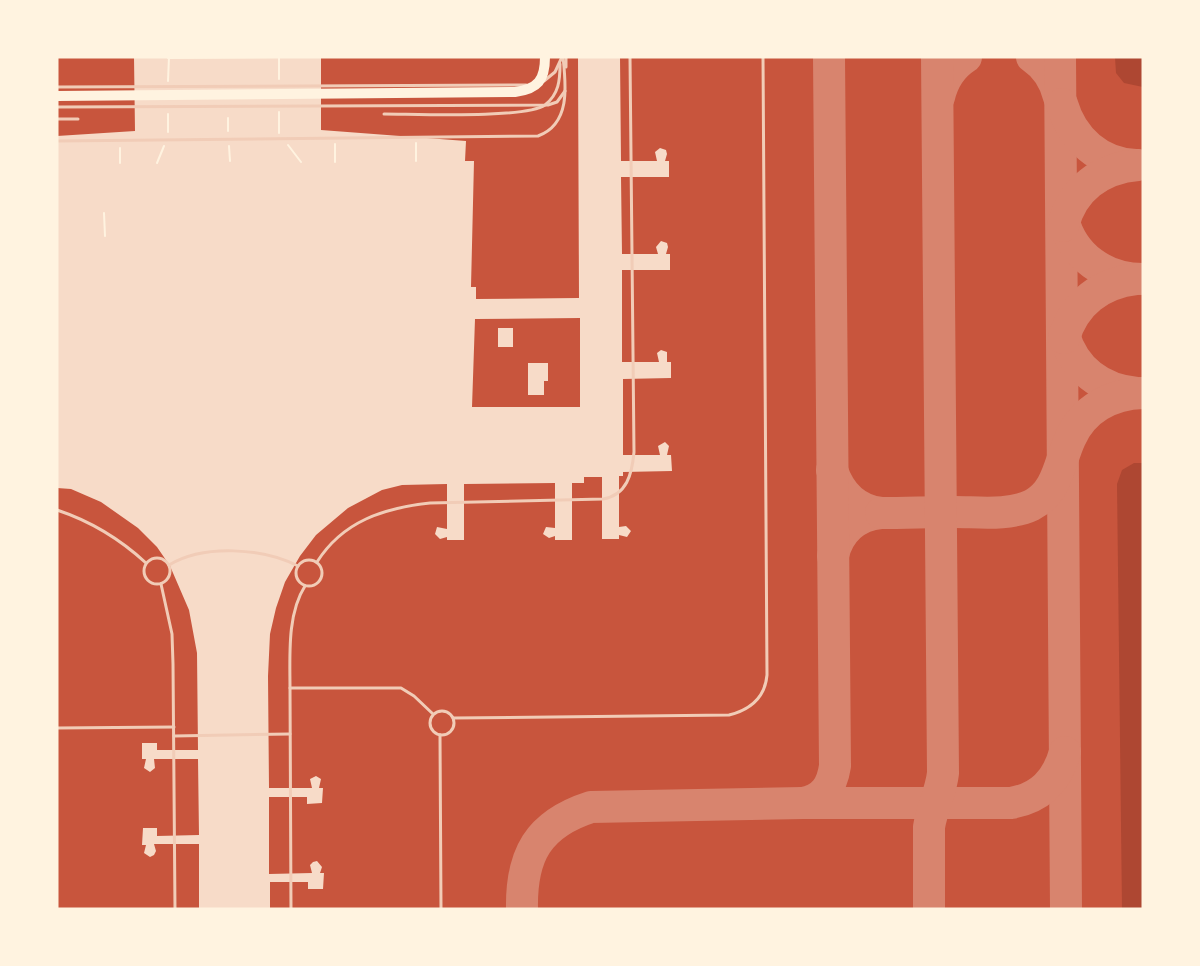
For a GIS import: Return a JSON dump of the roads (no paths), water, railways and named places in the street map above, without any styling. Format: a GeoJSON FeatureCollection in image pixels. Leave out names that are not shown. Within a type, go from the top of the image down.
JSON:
{"type":"FeatureCollection","features":[{"type":"Feature","properties":{"kind":"main road"},"geometry":{"type":"LineString","coordinates":[[57,96],[515,92],[530,89],[540,80],[544,73],[545,57]]}},
{"type":"Feature","properties":{"kind":"lane"},"geometry":{"type":"LineString","coordinates":[[384,114],[529,111],[549,101],[557,90],[563,57]]}},
{"type":"Feature","properties":{"kind":"lane"},"geometry":{"type":"LineString","coordinates":[[57,141],[524,137],[545,134],[553,127],[562,112],[566,97],[563,57]]}},
{"type":"Feature","properties":{"kind":"lane"},"geometry":{"type":"LineString","coordinates":[[57,87],[532,85],[550,77],[563,57]]}},
{"type":"Feature","properties":{"kind":"lane"},"geometry":{"type":"LineString","coordinates":[[57,107],[548,105],[557,102],[565,91],[563,57]]}},
{"type":"Feature","properties":{"kind":"lane"},"geometry":{"type":"LineString","coordinates":[[317,562],[341,534],[382,511],[430,503],[603,499],[617,494],[628,481],[634,452],[630,57]]}},
{"type":"Feature","properties":{"kind":"lane"},"geometry":{"type":"LineString","coordinates":[[453,718],[451,731],[440,735],[430,728],[433,714],[444,711],[453,718],[729,715],[752,706],[765,687],[767,663],[763,57]]}},
{"type":"Feature","properties":{"kind":"lane"},"geometry":{"type":"LineString","coordinates":[[57,119],[78,119]]}},
{"type":"Feature","properties":{"kind":"lane"},"geometry":{"type":"LineString","coordinates":[[57,510],[93,525],[115,538],[146,563]]}},
{"type":"Feature","properties":{"kind":"lane"},"geometry":{"type":"LineString","coordinates":[[169,565],[191,556],[232,551],[274,555],[298,566]]}},
{"type":"Feature","properties":{"kind":"lane"},"geometry":{"type":"LineString","coordinates":[[154,558],[161,558],[169,565],[170,573],[161,584],[154,584],[146,579],[143,572],[146,563],[154,558]]}},
{"type":"Feature","properties":{"kind":"lane"},"geometry":{"type":"LineString","coordinates":[[304,561],[317,562],[322,569],[322,578],[314,586],[305,586],[298,580],[296,574],[298,566],[304,561]]}},
{"type":"Feature","properties":{"kind":"lane"},"geometry":{"type":"LineString","coordinates":[[161,584],[172,634],[175,909]]}},
{"type":"Feature","properties":{"kind":"lane"},"geometry":{"type":"LineString","coordinates":[[291,909],[290,639],[295,612],[305,586]]}},
{"type":"Feature","properties":{"kind":"lane"},"geometry":{"type":"LineString","coordinates":[[290,688],[401,688],[414,696],[433,714]]}},
{"type":"Feature","properties":{"kind":"lane"},"geometry":{"type":"LineString","coordinates":[[57,728],[174,727]]}},
{"type":"Feature","properties":{"kind":"lane"},"geometry":{"type":"LineString","coordinates":[[174,736],[290,734]]}},
{"type":"Feature","properties":{"kind":"lane"},"geometry":{"type":"LineString","coordinates":[[440,735],[441,909]]}}]}
